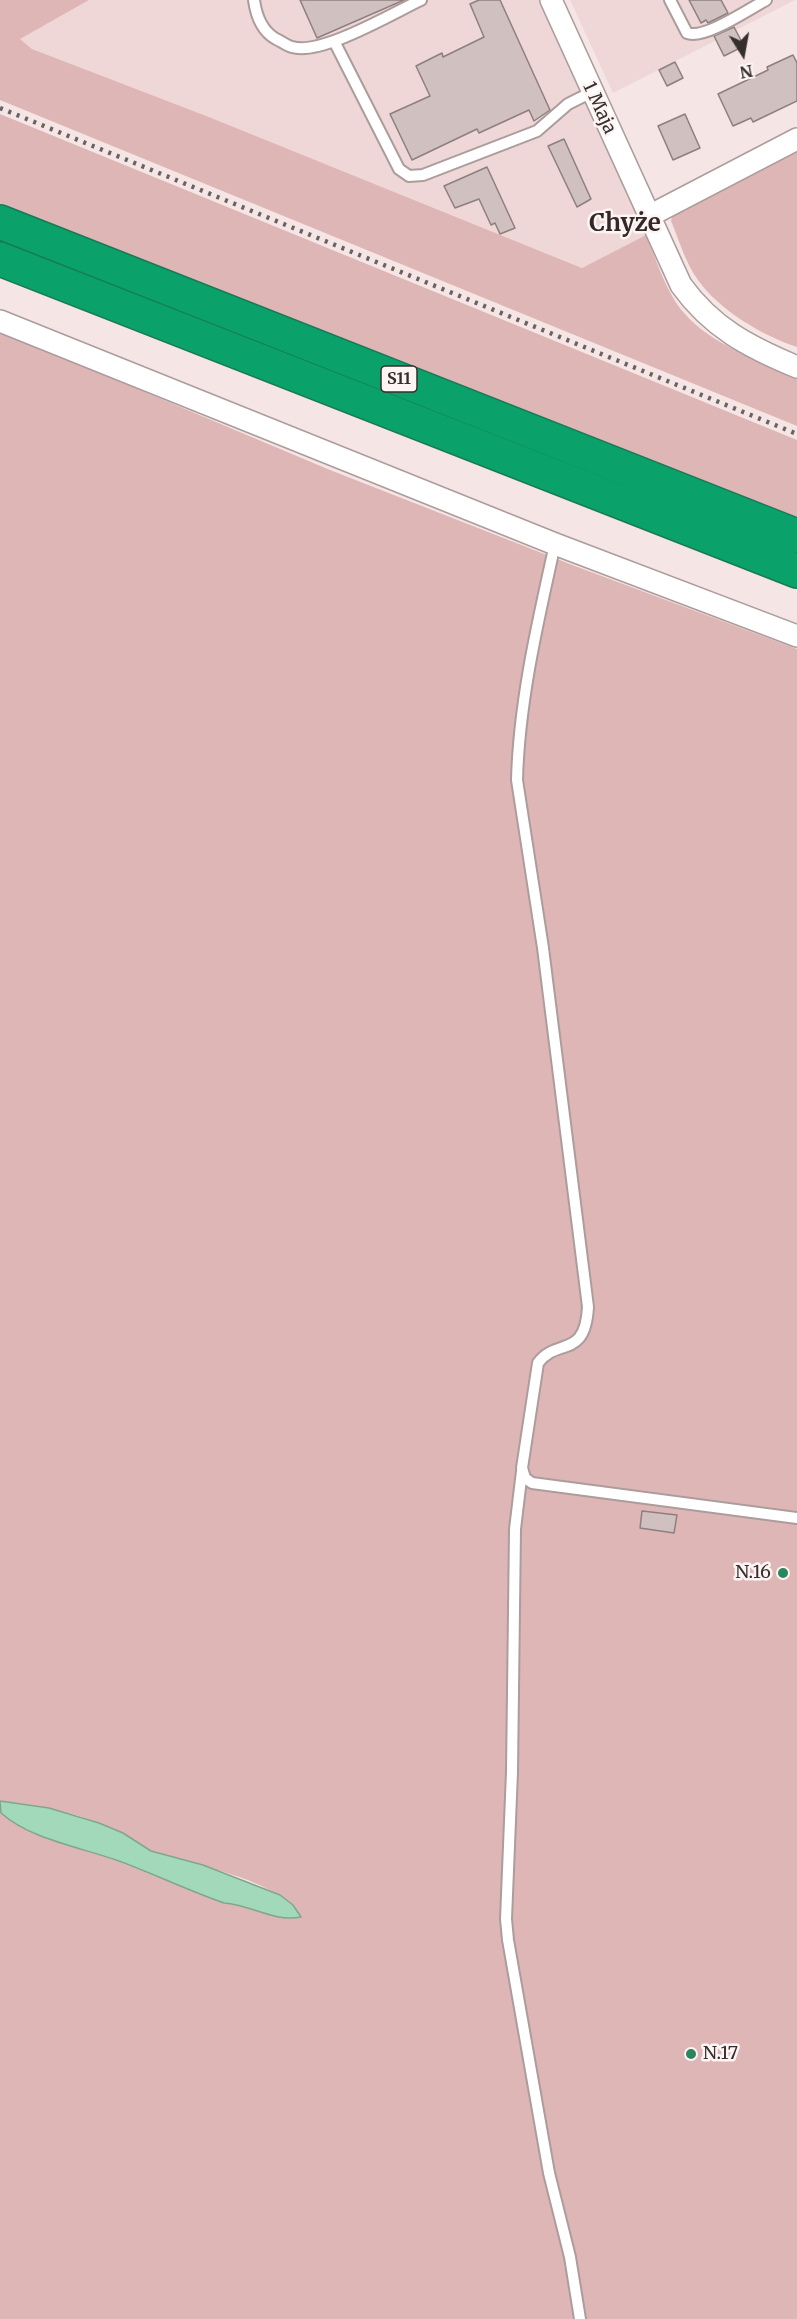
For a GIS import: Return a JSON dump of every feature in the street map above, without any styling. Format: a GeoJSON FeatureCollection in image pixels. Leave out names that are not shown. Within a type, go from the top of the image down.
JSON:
{"type":"FeatureCollection","features":[{"type":"Feature","properties":{"kind":"highway","name":"S11"},"geometry":{"type":"LineString","coordinates":[[0,222],[797,536]]}},
{"type":"Feature","properties":{"kind":"highway","name":"S11"},"geometry":{"type":"LineString","coordinates":[[0,259],[797,571]]}},
{"type":"Feature","properties":{"kind":"street","name":"1 Maja"},"geometry":{"type":"LineString","coordinates":[[551,0],[681,285],[695,304],[726,331],[797,367]]}},
{"type":"Feature","properties":{"kind":"street"},"geometry":{"type":"LineString","coordinates":[[649,216],[797,139]]}},
{"type":"Feature","properties":{"kind":"street"},"geometry":{"type":"LineString","coordinates":[[0,321],[555,544],[797,636]]}},
{"type":"Feature","properties":{"kind":"lane"},"geometry":{"type":"LineString","coordinates":[[254,0],[258,19],[270,36],[292,48],[309,48],[334,41],[421,0]]}},
{"type":"Feature","properties":{"kind":"lane"},"geometry":{"type":"LineString","coordinates":[[670,0],[687,33],[693,35],[706,32],[766,0]]}},
{"type":"Feature","properties":{"kind":"lane"},"geometry":{"type":"LineString","coordinates":[[334,41],[399,169],[409,176],[423,175],[537,131],[568,104],[592,92]]}},
{"type":"Feature","properties":{"kind":"lane"},"geometry":{"type":"LineString","coordinates":[[555,544],[536,629],[518,753],[517,780],[543,948],[588,1307],[587,1322],[581,1336],[572,1345],[543,1356],[538,1363],[522,1468],[515,1529],[512,1772],[506,1919],[549,2173],[570,2257],[580,2319]]}},
{"type":"Feature","properties":{"kind":"lane"},"geometry":{"type":"LineString","coordinates":[[522,1468],[525,1478],[532,1483],[797,1518]]}},
{"type":"Feature","properties":{"kind":"shaded area"},"geometry":{"type":"Polygon","coordinates":[[[0,0],[89,0],[20,39],[32,49],[209,117],[582,268],[646,235],[672,296],[696,325],[737,351],[797,377],[797,426],[0,100],[0,0]]]}},
{"type":"Feature","properties":{"kind":"shaded area"},"geometry":{"type":"Polygon","coordinates":[[[89,0],[539,0],[646,235],[582,268],[209,117],[32,49],[19,39],[89,0]]]}},
{"type":"Feature","properties":{"kind":"shaded area"},"geometry":{"type":"Polygon","coordinates":[[[570,0],[795,0],[613,93],[570,0]]]}},
{"type":"Feature","properties":{"kind":"shaded area"},"geometry":{"type":"Polygon","coordinates":[[[0,114],[797,440],[797,517],[0,204],[0,114]]]}},
{"type":"Feature","properties":{"kind":"shaded area"},"geometry":{"type":"Polygon","coordinates":[[[797,152],[797,347],[770,336],[743,321],[707,291],[690,267],[671,221],[673,214],[797,152]]]}},
{"type":"Feature","properties":{"kind":"shaded area"},"geometry":{"type":"Polygon","coordinates":[[[0,331],[330,470],[575,566],[797,649],[797,2319],[0,2319],[0,1811],[35,1834],[86,1849],[224,1903],[281,1917],[301,1917],[289,1903],[273,1892],[234,1875],[154,1852],[123,1833],[82,1817],[0,1801],[0,331]]]}},
{"type":"Feature","properties":{"kind":"shaded area"},"geometry":{"type":"Polygon","coordinates":[[[0,1801],[49,1808],[99,1823],[123,1833],[151,1851],[203,1865],[280,1895],[293,1905],[301,1917],[281,1917],[224,1903],[116,1860],[40,1836],[1,1813],[0,1801]]]}},
{"type":"Feature","properties":{"kind":"building"},"geometry":{"type":"Polygon","coordinates":[[[300,0],[404,0],[317,38],[300,0]]]}},
{"type":"Feature","properties":{"kind":"building"},"geometry":{"type":"Polygon","coordinates":[[[479,0],[500,0],[550,110],[534,121],[529,110],[479,133],[477,129],[412,160],[390,114],[430,96],[416,66],[442,53],[443,57],[484,37],[470,4],[479,0]]]}},
{"type":"Feature","properties":{"kind":"building"},"geometry":{"type":"Polygon","coordinates":[[[689,0],[721,0],[728,13],[708,23],[706,20],[701,23],[689,0]]]}},
{"type":"Feature","properties":{"kind":"building"},"geometry":{"type":"Polygon","coordinates":[[[734,27],[744,46],[724,56],[714,36],[734,27]]]}},
{"type":"Feature","properties":{"kind":"building"},"geometry":{"type":"Polygon","coordinates":[[[793,55],[797,63],[797,101],[753,122],[751,118],[733,126],[718,94],[793,55]]]}},
{"type":"Feature","properties":{"kind":"building"},"geometry":{"type":"Polygon","coordinates":[[[675,62],[683,78],[667,86],[659,70],[675,62]]]}},
{"type":"Feature","properties":{"kind":"building"},"geometry":{"type":"Polygon","coordinates":[[[685,114],[700,148],[673,160],[658,126],[685,114]]]}},
{"type":"Feature","properties":{"kind":"building"},"geometry":{"type":"Polygon","coordinates":[[[564,139],[591,199],[577,207],[548,146],[564,139]]]}},
{"type":"Feature","properties":{"kind":"building"},"geometry":{"type":"Polygon","coordinates":[[[487,167],[515,228],[500,234],[495,223],[491,225],[479,199],[455,208],[444,186],[487,167]]]}},
{"type":"Feature","properties":{"kind":"building"},"geometry":{"type":"Polygon","coordinates":[[[642,1511],[677,1515],[674,1533],[640,1528],[642,1511]]]}},
{"type":"Feature","properties":{"kind":"railway"},"geometry":{"type":"LineString","coordinates":[[0,108],[797,434]]}},
{"type":"Feature","properties":{"kind":"place","name":"N.16"},"geometry":{"type":"Point","coordinates":[783,1573]}},
{"type":"Feature","properties":{"kind":"place","name":"N.17"},"geometry":{"type":"Point","coordinates":[691,2054]}},
{"type":"Feature","properties":{"kind":"district","name":"Chyże"},"geometry":{"type":"Point","coordinates":[625,224]}}]}
